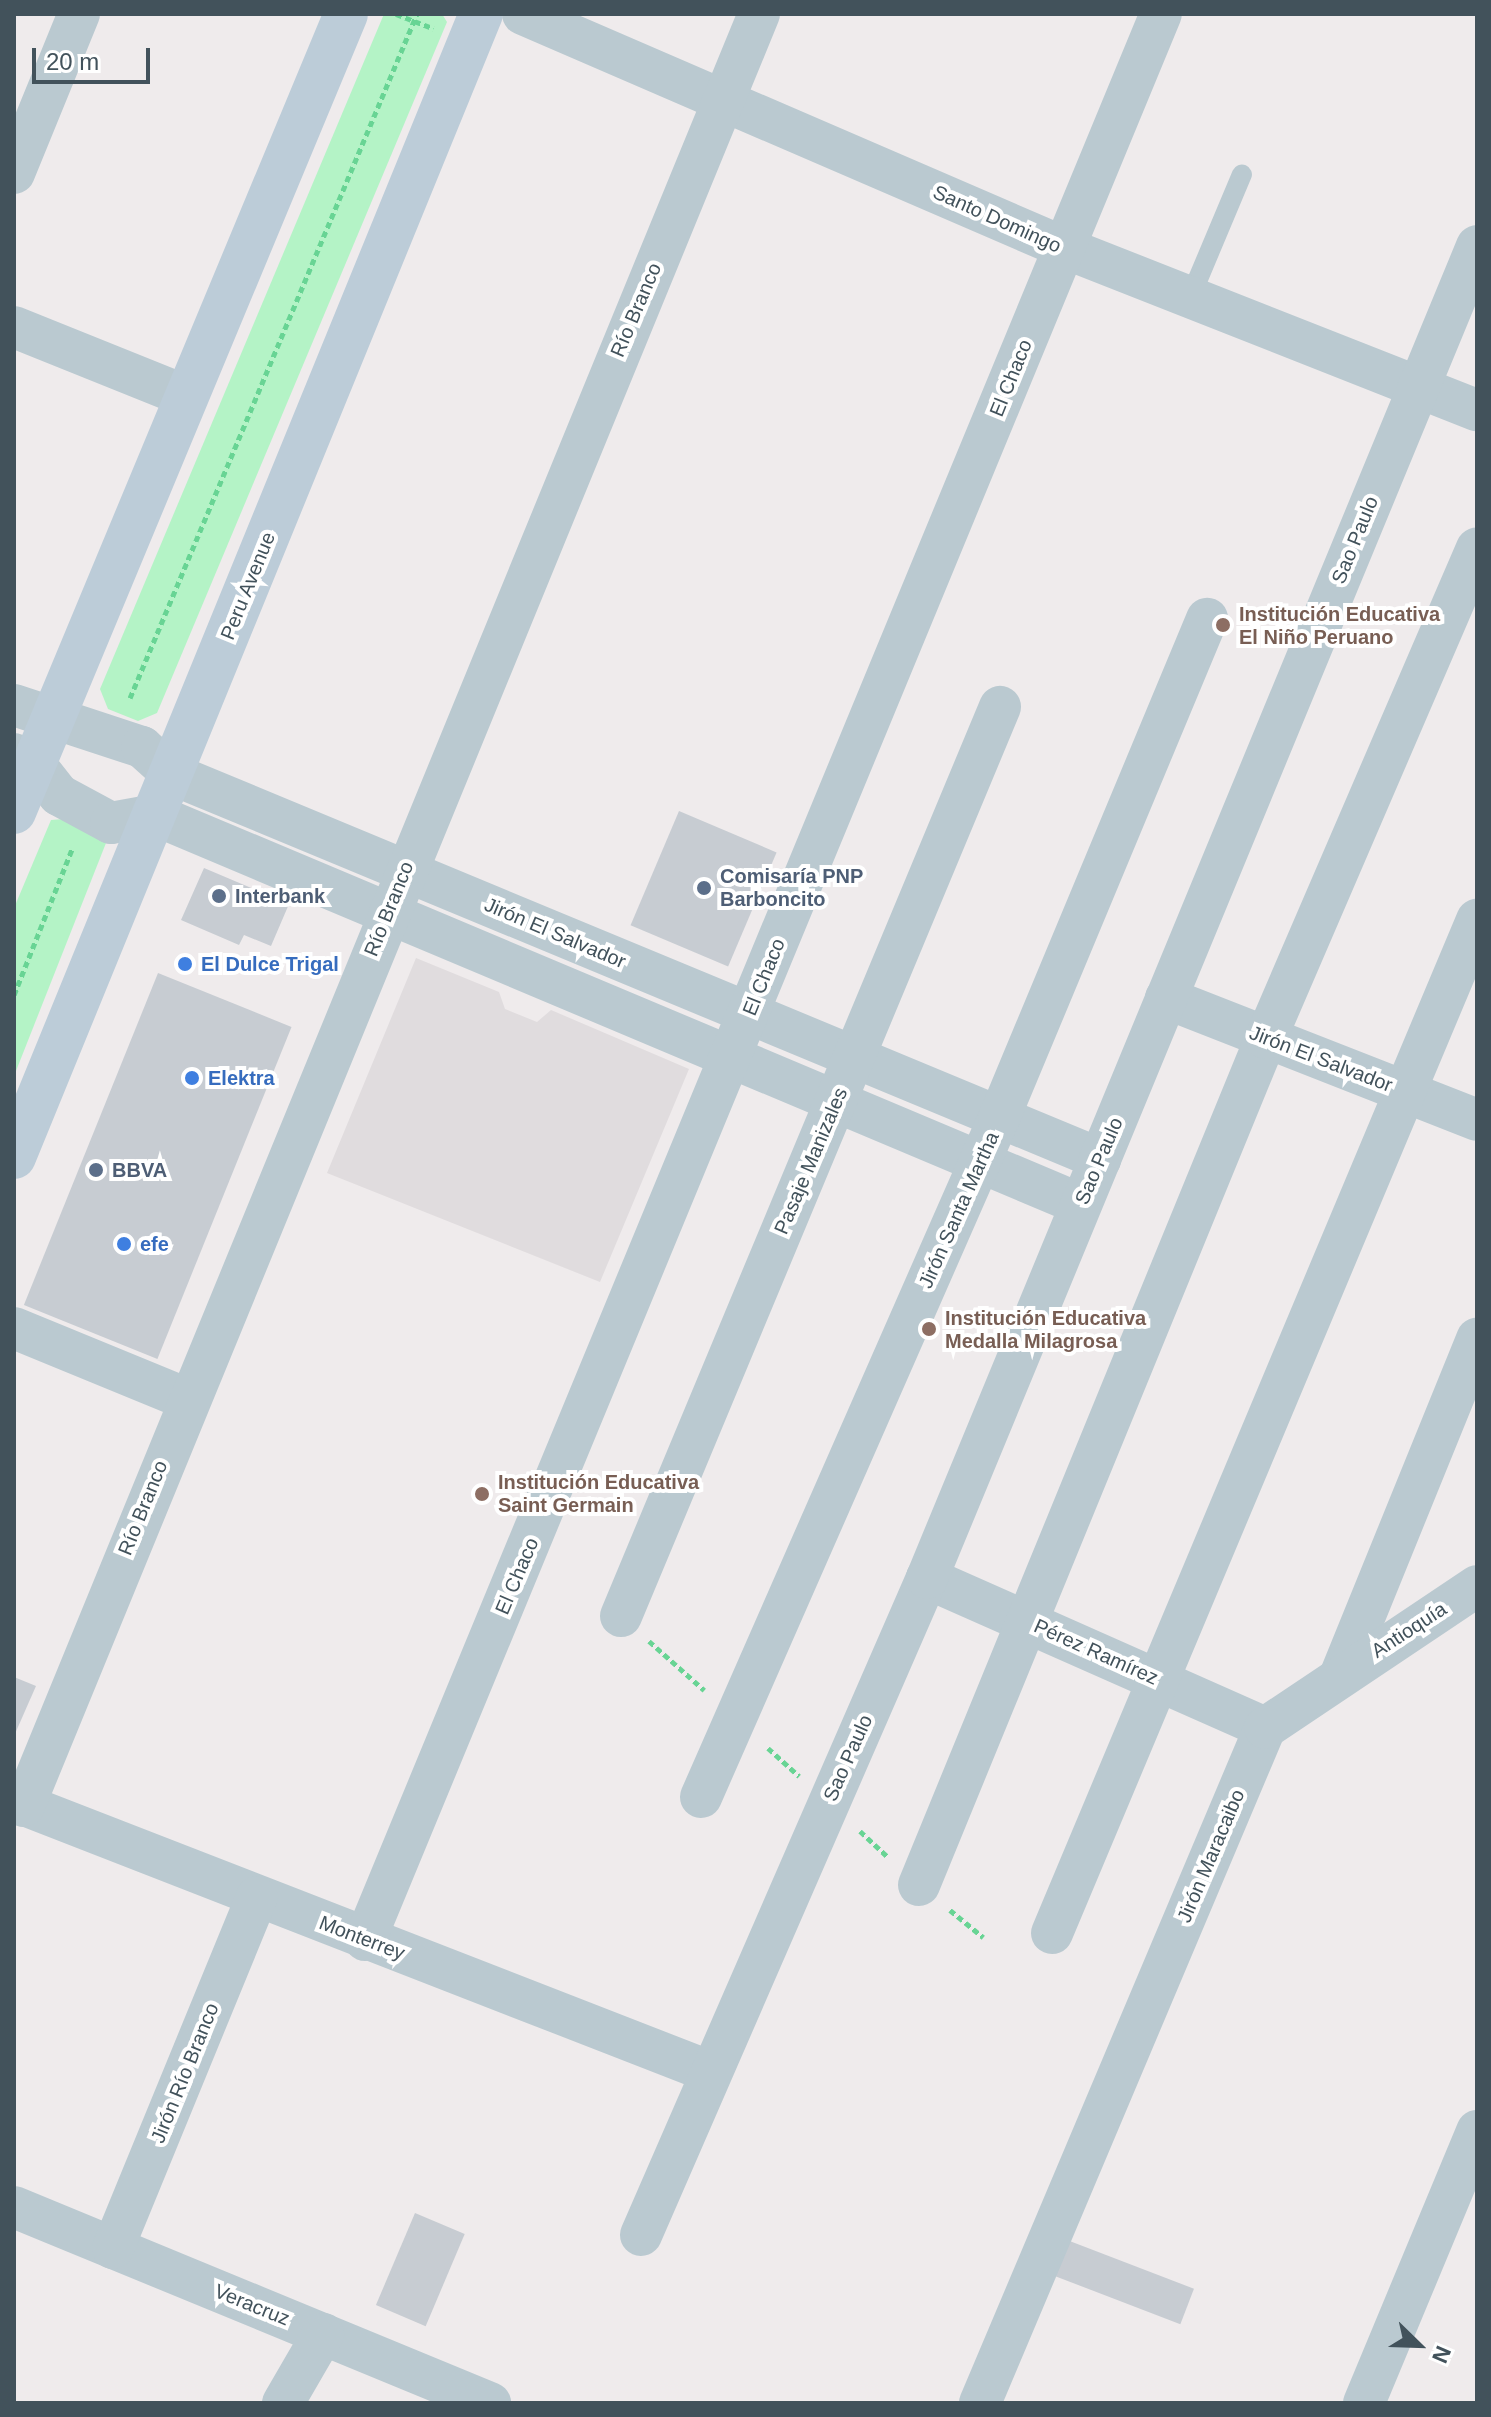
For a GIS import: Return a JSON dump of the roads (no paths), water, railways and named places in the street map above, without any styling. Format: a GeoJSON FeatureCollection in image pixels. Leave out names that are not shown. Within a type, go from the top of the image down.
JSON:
{"type":"FeatureCollection","features":[{"type":"Feature","properties":{"kind":"main road"},"geometry":{"type":"LineString","coordinates":[[14,812],[33,712],[186,396],[346,14]]}},
{"type":"Feature","properties":{"kind":"main road","name":"Peru Avenue"},"geometry":{"type":"LineString","coordinates":[[14,1157],[172,774],[462,23]]}},
{"type":"Feature","properties":{"kind":"street"},"geometry":{"type":"LineString","coordinates":[[14,173],[79,14]]}},
{"type":"Feature","properties":{"kind":"street","name":"Santo Domingo"},"geometry":{"type":"LineString","coordinates":[[523,14],[1065,248],[1477,410]]}},
{"type":"Feature","properties":{"kind":"street","name":"Río Branco"},"geometry":{"type":"LineString","coordinates":[[19,1804],[759,14]]}},
{"type":"Feature","properties":{"kind":"street","name":"El Chaco"},"geometry":{"type":"LineString","coordinates":[[365,1940],[733,1057],[1161,14]]}},
{"type":"Feature","properties":{"kind":"street","name":"Sao Paulo"},"geometry":{"type":"LineString","coordinates":[[641,2235],[927,1578],[1477,246]]}},
{"type":"Feature","properties":{"kind":"street"},"geometry":{"type":"LineString","coordinates":[[14,327],[186,396]]}},
{"type":"Feature","properties":{"kind":"street"},"geometry":{"type":"LineString","coordinates":[[919,1885],[1266,1038],[1477,548]]}},
{"type":"Feature","properties":{"kind":"street","name":"Jirón Santa Martha"},"geometry":{"type":"LineString","coordinates":[[701,1797],[999,1118],[1207,619]]}},
{"type":"Feature","properties":{"kind":"street","name":"Pasaje Manizales"},"geometry":{"type":"LineString","coordinates":[[621,1616],[1000,707]]}},
{"type":"Feature","properties":{"kind":"street","name":"Jirón El Salvador"},"geometry":{"type":"LineString","coordinates":[[33,712],[87,725],[142,747],[172,774],[1100,1159]]}},
{"type":"Feature","properties":{"kind":"street"},"geometry":{"type":"LineString","coordinates":[[23,758],[59,795],[111,823],[155,815],[389,909],[1080,1204]]}},
{"type":"Feature","properties":{"kind":"street"},"geometry":{"type":"LineString","coordinates":[[1052,1933],[1162,1681],[1403,1091],[1477,920]]}},
{"type":"Feature","properties":{"kind":"street","name":"Jirón El Salvador"},"geometry":{"type":"LineString","coordinates":[[1166,998],[1477,1120]]}},
{"type":"Feature","properties":{"kind":"street"},"geometry":{"type":"LineString","coordinates":[[14,1328],[187,1399]]}},
{"type":"Feature","properties":{"kind":"street"},"geometry":{"type":"LineString","coordinates":[[1265,1728],[1341,1674],[1477,1339]]}},
{"type":"Feature","properties":{"kind":"street","name":"Pérez Ramírez"},"geometry":{"type":"LineString","coordinates":[[927,1578],[1265,1728]]}},
{"type":"Feature","properties":{"kind":"street","name":"Antioquía"},"geometry":{"type":"LineString","coordinates":[[1341,1674],[1477,1586]]}},
{"type":"Feature","properties":{"kind":"street","name":"Jirón Maracaibo"},"geometry":{"type":"LineString","coordinates":[[980,2403],[1265,1728]]}},
{"type":"Feature","properties":{"kind":"street","name":"Monterrey"},"geometry":{"type":"LineString","coordinates":[[19,1804],[711,2072]]}},
{"type":"Feature","properties":{"kind":"street","name":"Jirón Río Branco"},"geometry":{"type":"LineString","coordinates":[[113,2248],[257,1897]]}},
{"type":"Feature","properties":{"kind":"street"},"geometry":{"type":"LineString","coordinates":[[1364,2403],[1477,2131]]}},
{"type":"Feature","properties":{"kind":"street","name":"Veracruz"},"geometry":{"type":"LineString","coordinates":[[14,2207],[490,2403]]}},
{"type":"Feature","properties":{"kind":"street"},"geometry":{"type":"LineString","coordinates":[[283,2403],[323,2334]]}},
{"type":"Feature","properties":{"kind":"lane"},"geometry":{"type":"LineString","coordinates":[[1190,298],[1242,174]]}},
{"type":"Feature","properties":{"kind":"place","name":"Institución Educativa El Niño Peruano"},"geometry":{"type":"Point","coordinates":[1223,625]}},
{"type":"Feature","properties":{"kind":"place","name":"Comisaría PNP Barboncito"},"geometry":{"type":"Point","coordinates":[704,888]}},
{"type":"Feature","properties":{"kind":"place","name":"Interbank"},"geometry":{"type":"Point","coordinates":[219,896]}},
{"type":"Feature","properties":{"kind":"place","name":"El Dulce Trigal"},"geometry":{"type":"Point","coordinates":[185,964]}},
{"type":"Feature","properties":{"kind":"place","name":"Elektra"},"geometry":{"type":"Point","coordinates":[192,1078]}},
{"type":"Feature","properties":{"kind":"place","name":"BBVA"},"geometry":{"type":"Point","coordinates":[96,1170]}},
{"type":"Feature","properties":{"kind":"place","name":"efe"},"geometry":{"type":"Point","coordinates":[124,1244]}},
{"type":"Feature","properties":{"kind":"place","name":"Institución Educativa Medalla Milagrosa"},"geometry":{"type":"Point","coordinates":[929,1329]}},
{"type":"Feature","properties":{"kind":"place","name":"Institución Educativa Saint Germain"},"geometry":{"type":"Point","coordinates":[482,1494]}}]}
